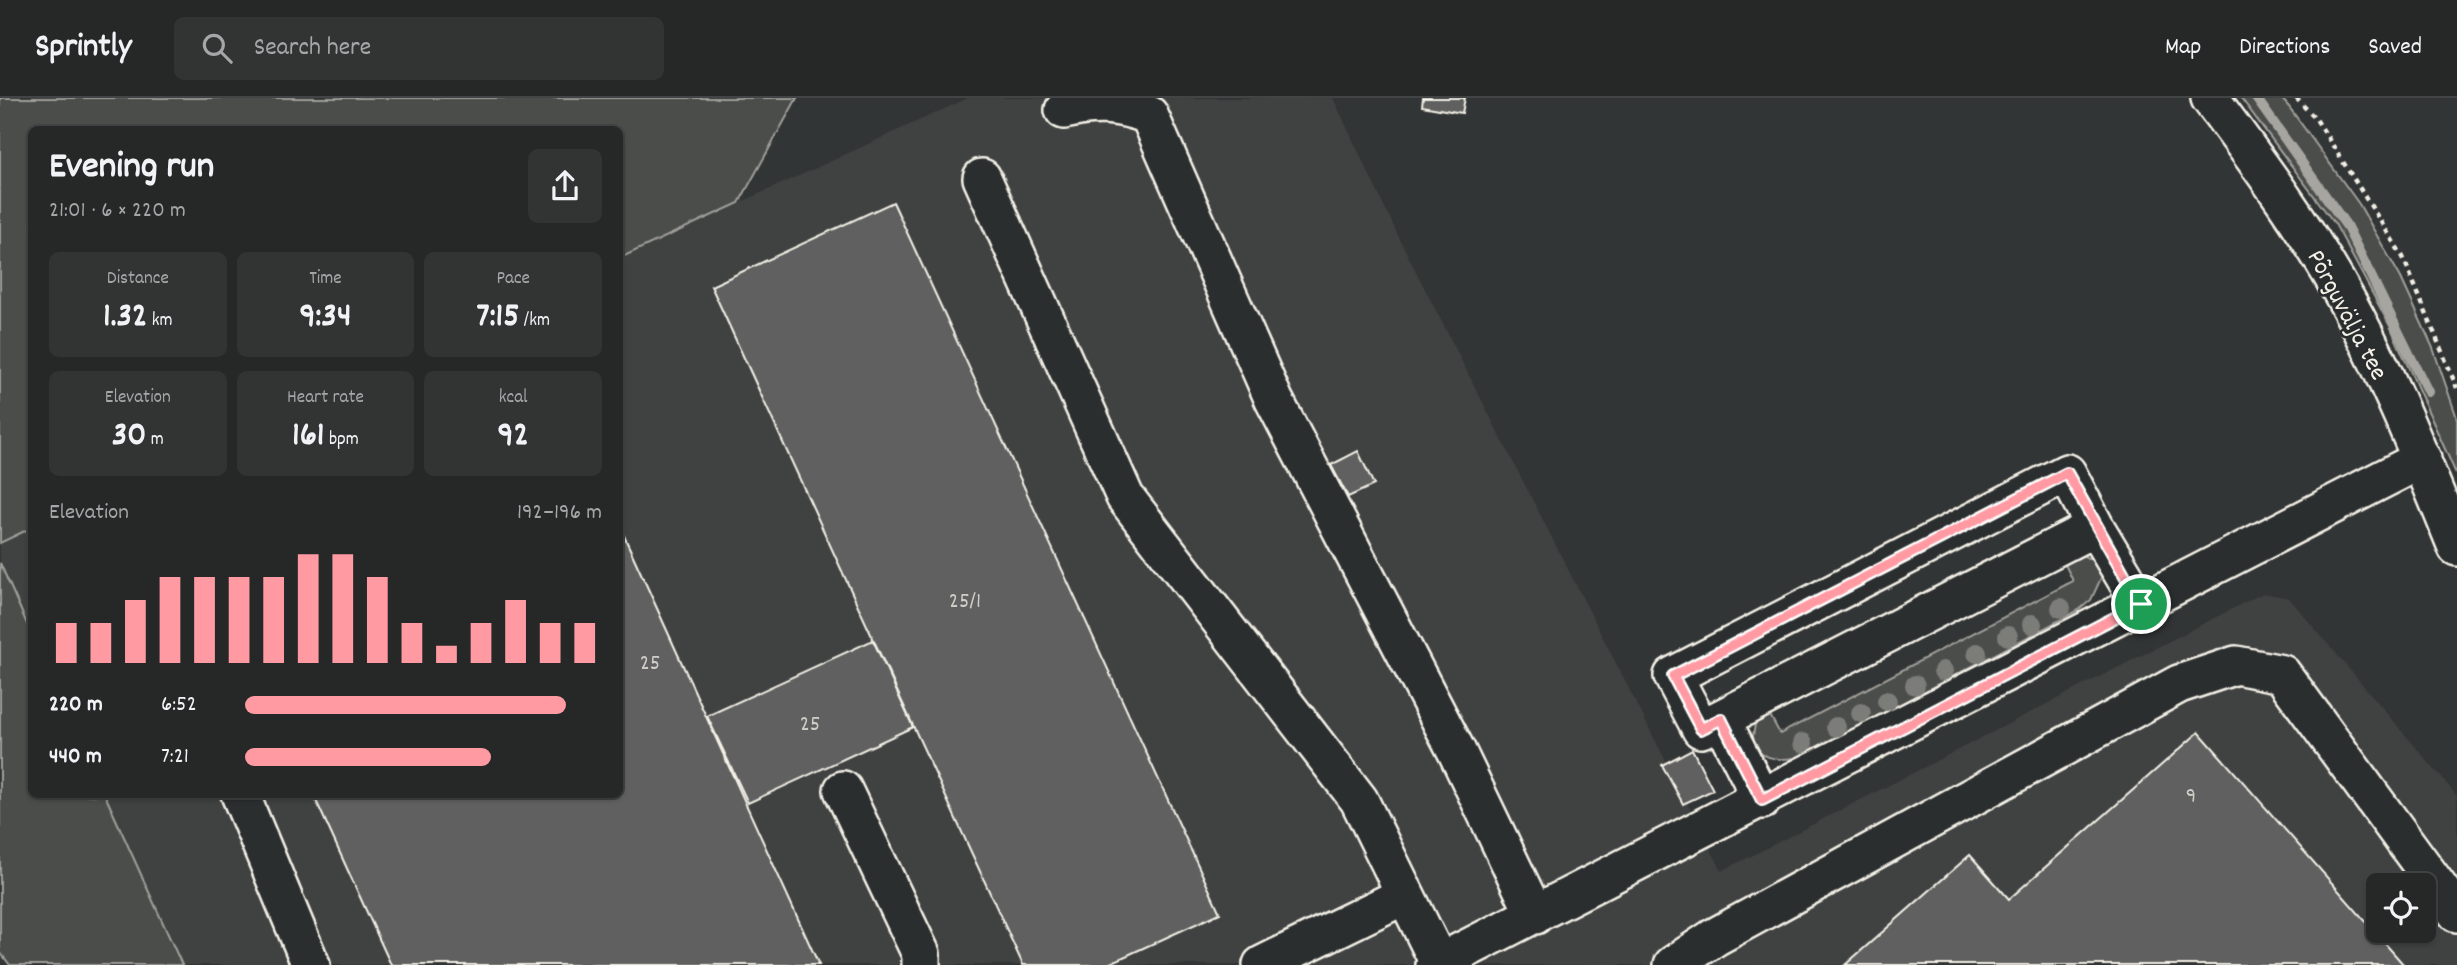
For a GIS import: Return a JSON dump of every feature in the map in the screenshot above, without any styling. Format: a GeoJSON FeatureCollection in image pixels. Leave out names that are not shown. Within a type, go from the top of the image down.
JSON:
{"type":"FeatureCollection","features":[{"type":"Feature","properties":{"kind":"street","name":"Põrguvälja tee"},"geometry":{"type":"LineString","coordinates":[[2210,98],[2284,197],[2349,305],[2422,459],[2457,547]]}},
{"type":"Feature","properties":{"kind":"street"},"geometry":{"type":"LineString","coordinates":[[1064,110],[1100,104],[1119,105],[1149,115],[1274,400],[1457,752],[1535,915]]}},
{"type":"Feature","properties":{"kind":"street"},"geometry":{"type":"LineString","coordinates":[[982,178],[1125,497],[1359,800],[1437,964],[1762,800],[2422,459]]}},
{"type":"Feature","properties":{"kind":"street"},"geometry":{"type":"LineString","coordinates":[[2095,527],[1701,729],[1673,676],[2067,473],[2095,527],[2141,604]]}},
{"type":"Feature","properties":{"kind":"street"},"geometry":{"type":"LineString","coordinates":[[1673,965],[1716,937],[2179,684],[2235,665],[2282,674],[2457,913]]}},
{"type":"Feature","properties":{"kind":"street"},"geometry":{"type":"LineString","coordinates":[[1721,719],[1762,800]]}},
{"type":"Feature","properties":{"kind":"street"},"geometry":{"type":"LineString","coordinates":[[844,790],[922,954],[921,965]]}},
{"type":"Feature","properties":{"kind":"street"},"geometry":{"type":"LineString","coordinates":[[242,798],[311,965]]}},
{"type":"Feature","properties":{"kind":"street"},"geometry":{"type":"LineString","coordinates":[[1262,965],[1405,895]]}},
{"type":"Feature","properties":{"kind":"path"},"geometry":{"type":"LineString","coordinates":[[2296,98],[2316,119],[2403,257],[2457,388]]}},
{"type":"Feature","properties":{"kind":"shaded area"},"geometry":{"type":"Polygon","coordinates":[[[0,98],[797,98],[739,203],[623,257],[623,126],[28,126],[28,529],[0,543],[0,98]]]}},
{"type":"Feature","properties":{"kind":"shaded area"},"geometry":{"type":"Polygon","coordinates":[[[968,98],[1333,98],[1403,246],[1722,871],[2263,593],[2289,598],[2457,796],[2457,965],[182,965],[106,798],[623,798],[623,257],[968,98]]]}},
{"type":"Feature","properties":{"kind":"shaded area"},"geometry":{"type":"Polygon","coordinates":[[[2241,98],[2281,98],[2359,204],[2401,278],[2433,348],[2457,418],[2457,476],[2391,328],[2335,224],[2241,98]]]}},
{"type":"Feature","properties":{"kind":"shaded area"},"geometry":{"type":"Polygon","coordinates":[[[28,529],[28,626],[0,563],[0,543],[28,529]]]}},
{"type":"Feature","properties":{"kind":"shaded area"},"geometry":{"type":"Polygon","coordinates":[[[2078,553],[2098,563],[2102,576],[2091,600],[2079,610],[1800,757],[1774,758],[1751,747],[1756,719],[1766,708],[1780,734],[2073,581],[2060,554],[2078,553]]]}},
{"type":"Feature","properties":{"kind":"shaded area"},"geometry":{"type":"Polygon","coordinates":[[[0,563],[28,626],[28,798],[106,798],[182,965],[10,965],[0,952],[0,563]]]}},
{"type":"Feature","properties":{"kind":"building"},"geometry":{"type":"Polygon","coordinates":[[[1423,98],[1465,98],[1462,113],[1422,106],[1423,98]]]}},
{"type":"Feature","properties":{"kind":"building"},"geometry":{"type":"Polygon","coordinates":[[[893,202],[1220,913],[1106,965],[1023,965],[711,286],[893,202]]]}},
{"type":"Feature","properties":{"kind":"building"},"geometry":{"type":"Polygon","coordinates":[[[1358,451],[1374,485],[1348,497],[1331,465],[1358,451]]]}},
{"type":"Feature","properties":{"kind":"building"},"geometry":{"type":"Polygon","coordinates":[[[623,534],[819,965],[391,965],[315,798],[623,798],[623,534]]]}},
{"type":"Feature","properties":{"kind":"building"},"geometry":{"type":"Polygon","coordinates":[[[873,640],[913,727],[748,803],[707,716],[873,640]]]}},
{"type":"Feature","properties":{"kind":"building"},"geometry":{"type":"Polygon","coordinates":[[[2199,732],[2366,922],[2366,943],[2385,943],[2404,965],[1845,965],[1970,855],[2009,899],[2199,732]]]}},
{"type":"Feature","properties":{"kind":"building"},"geometry":{"type":"Polygon","coordinates":[[[1692,749],[1713,790],[1683,804],[1662,765],[1692,749]]]}},
{"type":"Feature","properties":{"kind":"waterway"},"geometry":{"type":"LineString","coordinates":[[2256,98],[2346,225],[2428,392]]}},
{"type":"Feature","properties":{"kind":"route"},"geometry":{"type":"LineString","coordinates":[[2067,473],[2095,527],[2141,604],[1762,800],[1721,719],[1701,729],[1673,676],[2067,473]]}}]}
